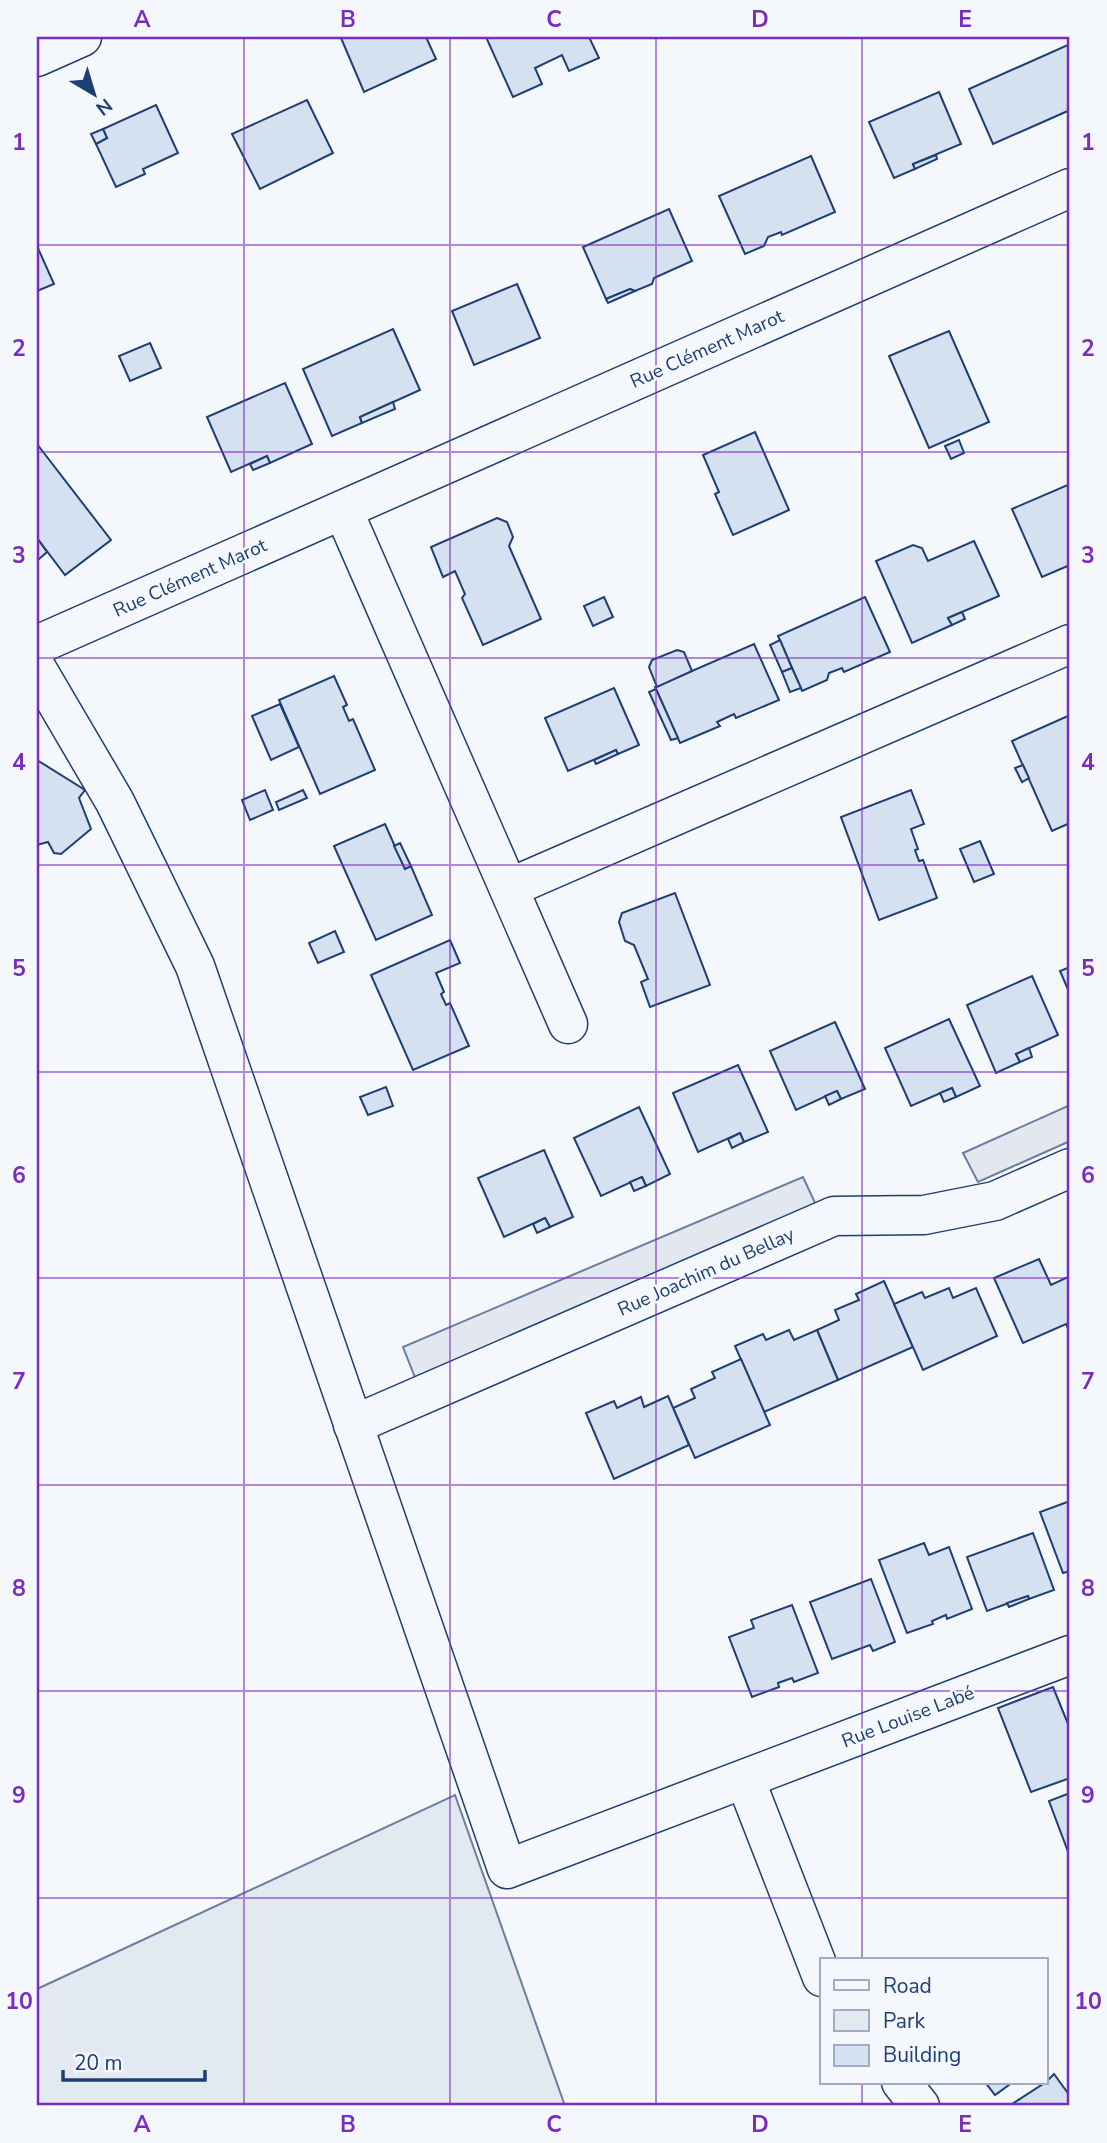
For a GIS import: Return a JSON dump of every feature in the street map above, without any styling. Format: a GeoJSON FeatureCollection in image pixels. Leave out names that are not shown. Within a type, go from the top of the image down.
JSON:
{"type":"FeatureCollection","features":[{"type":"Feature","properties":{"kind":"street"},"geometry":{"type":"LineString","coordinates":[[37,57],[82,37]]}},
{"type":"Feature","properties":{"kind":"street","name":"Rue Clément Marot"},"geometry":{"type":"LineString","coordinates":[[37,645],[1070,188]]}},
{"type":"Feature","properties":{"kind":"street"},"geometry":{"type":"LineString","coordinates":[[344,510],[568,1024]]}},
{"type":"Feature","properties":{"kind":"street"},"geometry":{"type":"LineString","coordinates":[[509,888],[1070,644]]}},
{"type":"Feature","properties":{"kind":"street"},"geometry":{"type":"LineString","coordinates":[[37,669],[115,802],[195,967],[354,1425]]}},
{"type":"Feature","properties":{"kind":"street","name":"Rue Joachim du Bellay"},"geometry":{"type":"LineString","coordinates":[[354,1425],[834,1216],[924,1215],[995,1202],[1070,1168]]}},
{"type":"Feature","properties":{"kind":"street","name":"Rue Louise Labé"},"geometry":{"type":"LineString","coordinates":[[354,1425],[507,1869],[1070,1654]]}},
{"type":"Feature","properties":{"kind":"street"},"geometry":{"type":"LineString","coordinates":[[745,1779],[820,1973]]}},
{"type":"Feature","properties":{"kind":"street"},"geometry":{"type":"LineString","coordinates":[[903,2084],[920,2106]]}},
{"type":"Feature","properties":{"kind":"green space"},"geometry":{"type":"Polygon","coordinates":[[[455,1795],[565,2106],[37,2106],[37,1989],[455,1795]]]}},
{"type":"Feature","properties":{"kind":"shaded area"},"geometry":{"type":"Polygon","coordinates":[[[1070,1105],[1070,1141],[978,1182],[963,1153],[1070,1105]]]}},
{"type":"Feature","properties":{"kind":"shaded area"},"geometry":{"type":"Polygon","coordinates":[[[803,1177],[816,1205],[416,1380],[403,1347],[803,1177]]]}},
{"type":"Feature","properties":{"kind":"building"},"geometry":{"type":"Polygon","coordinates":[[[426,37],[436,59],[364,92],[341,38],[426,37]]]}},
{"type":"Feature","properties":{"kind":"building"},"geometry":{"type":"Polygon","coordinates":[[[486,37],[589,37],[599,58],[569,71],[562,55],[535,68],[542,84],[513,97],[486,37]]]}},
{"type":"Feature","properties":{"kind":"building"},"geometry":{"type":"Polygon","coordinates":[[[1070,44],[1070,110],[993,144],[969,89],[1070,44]]]}},
{"type":"Feature","properties":{"kind":"building"},"geometry":{"type":"Polygon","coordinates":[[[939,92],[961,144],[913,164],[915,169],[894,178],[869,122],[939,92]]]}},
{"type":"Feature","properties":{"kind":"building"},"geometry":{"type":"Polygon","coordinates":[[[307,100],[333,153],[260,189],[232,134],[307,100]]]}},
{"type":"Feature","properties":{"kind":"building"},"geometry":{"type":"Polygon","coordinates":[[[156,105],[178,153],[143,169],[145,174],[116,187],[96,144],[107,138],[103,129],[156,105]]]}},
{"type":"Feature","properties":{"kind":"building"},"geometry":{"type":"Polygon","coordinates":[[[103,129],[107,138],[96,144],[91,134],[103,129]]]}},
{"type":"Feature","properties":{"kind":"building"},"geometry":{"type":"Polygon","coordinates":[[[936,155],[937,159],[915,169],[913,164],[936,155]]]}},
{"type":"Feature","properties":{"kind":"building"},"geometry":{"type":"Polygon","coordinates":[[[811,156],[835,212],[782,235],[781,232],[768,237],[764,246],[745,254],[719,196],[811,156]]]}},
{"type":"Feature","properties":{"kind":"building"},"geometry":{"type":"Polygon","coordinates":[[[669,209],[692,261],[654,278],[652,284],[606,299],[583,247],[669,209]]]}},
{"type":"Feature","properties":{"kind":"building"},"geometry":{"type":"Polygon","coordinates":[[[37,246],[54,284],[37,291],[37,246]]]}},
{"type":"Feature","properties":{"kind":"building"},"geometry":{"type":"Polygon","coordinates":[[[517,284],[540,338],[474,365],[452,311],[517,284]]]}},
{"type":"Feature","properties":{"kind":"building"},"geometry":{"type":"Polygon","coordinates":[[[630,289],[635,291],[608,303],[606,299],[630,289]]]}},
{"type":"Feature","properties":{"kind":"building"},"geometry":{"type":"Polygon","coordinates":[[[393,329],[420,390],[360,417],[362,423],[332,436],[303,369],[393,329]]]}},
{"type":"Feature","properties":{"kind":"building"},"geometry":{"type":"Polygon","coordinates":[[[949,331],[989,422],[929,448],[889,356],[949,331]]]}},
{"type":"Feature","properties":{"kind":"building"},"geometry":{"type":"Polygon","coordinates":[[[150,343],[161,368],[130,381],[119,356],[150,343]]]}},
{"type":"Feature","properties":{"kind":"building"},"geometry":{"type":"Polygon","coordinates":[[[285,383],[312,444],[270,463],[267,456],[231,472],[207,417],[285,383]]]}},
{"type":"Feature","properties":{"kind":"building"},"geometry":{"type":"Polygon","coordinates":[[[393,402],[395,409],[362,423],[360,417],[393,402]]]}},
{"type":"Feature","properties":{"kind":"building"},"geometry":{"type":"Polygon","coordinates":[[[755,432],[789,510],[733,535],[715,494],[719,492],[703,455],[755,432]]]}},
{"type":"Feature","properties":{"kind":"building"},"geometry":{"type":"Polygon","coordinates":[[[959,440],[964,453],[951,459],[945,446],[959,440]]]}},
{"type":"Feature","properties":{"kind":"building"},"geometry":{"type":"Polygon","coordinates":[[[37,444],[111,540],[65,575],[37,538],[37,444]]]}},
{"type":"Feature","properties":{"kind":"building"},"geometry":{"type":"Polygon","coordinates":[[[267,456],[270,463],[253,470],[250,464],[267,456]]]}},
{"type":"Feature","properties":{"kind":"building"},"geometry":{"type":"Polygon","coordinates":[[[1070,484],[1070,565],[1042,577],[1012,509],[1070,484]]]}},
{"type":"Feature","properties":{"kind":"building"},"geometry":{"type":"Polygon","coordinates":[[[497,518],[507,522],[513,537],[509,546],[541,619],[483,645],[462,598],[465,594],[455,571],[443,577],[431,547],[497,518]]]}},
{"type":"Feature","properties":{"kind":"building"},"geometry":{"type":"Polygon","coordinates":[[[37,538],[47,552],[39,559],[37,556],[37,538]]]}},
{"type":"Feature","properties":{"kind":"building"},"geometry":{"type":"Polygon","coordinates":[[[974,541],[999,596],[948,618],[952,625],[912,643],[876,561],[913,545],[922,548],[928,561],[974,541]]]}},
{"type":"Feature","properties":{"kind":"building"},"geometry":{"type":"Polygon","coordinates":[[[604,597],[613,617],[593,626],[584,606],[604,597]]]}},
{"type":"Feature","properties":{"kind":"building"},"geometry":{"type":"Polygon","coordinates":[[[865,597],[890,652],[844,672],[842,668],[829,673],[827,680],[802,691],[778,636],[865,597]]]}},
{"type":"Feature","properties":{"kind":"building"},"geometry":{"type":"Polygon","coordinates":[[[962,612],[965,619],[952,625],[948,618],[962,612]]]}},
{"type":"Feature","properties":{"kind":"building"},"geometry":{"type":"Polygon","coordinates":[[[780,640],[792,668],[782,672],[770,645],[780,640]]]}},
{"type":"Feature","properties":{"kind":"building"},"geometry":{"type":"Polygon","coordinates":[[[754,644],[779,700],[736,718],[734,714],[717,722],[720,726],[680,743],[655,687],[754,644]]]}},
{"type":"Feature","properties":{"kind":"building"},"geometry":{"type":"Polygon","coordinates":[[[677,650],[684,652],[692,671],[657,687],[649,667],[652,660],[677,650]]]}},
{"type":"Feature","properties":{"kind":"building"},"geometry":{"type":"Polygon","coordinates":[[[792,668],[801,688],[790,692],[782,672],[792,668]]]}},
{"type":"Feature","properties":{"kind":"building"},"geometry":{"type":"Polygon","coordinates":[[[334,676],[347,705],[343,707],[349,721],[353,719],[375,770],[320,794],[279,700],[334,676]]]}},
{"type":"Feature","properties":{"kind":"building"},"geometry":{"type":"Polygon","coordinates":[[[614,688],[639,745],[618,754],[616,750],[568,771],[545,718],[614,688]]]}},
{"type":"Feature","properties":{"kind":"building"},"geometry":{"type":"Polygon","coordinates":[[[656,689],[678,738],[671,740],[649,692],[656,689]]]}},
{"type":"Feature","properties":{"kind":"building"},"geometry":{"type":"Polygon","coordinates":[[[280,704],[299,747],[271,760],[252,716],[280,704]]]}},
{"type":"Feature","properties":{"kind":"building"},"geometry":{"type":"Polygon","coordinates":[[[1070,715],[1070,823],[1052,831],[1012,741],[1070,715]]]}},
{"type":"Feature","properties":{"kind":"building"},"geometry":{"type":"Polygon","coordinates":[[[616,750],[618,754],[596,764],[594,760],[616,750]]]}},
{"type":"Feature","properties":{"kind":"building"},"geometry":{"type":"Polygon","coordinates":[[[37,760],[85,790],[79,798],[91,829],[61,854],[54,853],[48,842],[37,845],[37,760]]]}},
{"type":"Feature","properties":{"kind":"building"},"geometry":{"type":"Polygon","coordinates":[[[1023,765],[1029,778],[1022,782],[1015,768],[1023,765]]]}},
{"type":"Feature","properties":{"kind":"building"},"geometry":{"type":"Polygon","coordinates":[[[265,790],[273,810],[250,820],[242,800],[265,790]]]}},
{"type":"Feature","properties":{"kind":"building"},"geometry":{"type":"Polygon","coordinates":[[[303,790],[307,798],[279,810],[276,802],[303,790]]]}},
{"type":"Feature","properties":{"kind":"building"},"geometry":{"type":"Polygon","coordinates":[[[911,790],[924,824],[911,829],[918,849],[915,850],[919,861],[923,860],[937,898],[879,920],[841,817],[911,790]]]}},
{"type":"Feature","properties":{"kind":"building"},"geometry":{"type":"Polygon","coordinates":[[[385,824],[405,869],[411,866],[432,915],[376,940],[334,846],[385,824]]]}},
{"type":"Feature","properties":{"kind":"building"},"geometry":{"type":"Polygon","coordinates":[[[980,841],[994,874],[974,882],[960,849],[980,841]]]}},
{"type":"Feature","properties":{"kind":"building"},"geometry":{"type":"Polygon","coordinates":[[[400,843],[411,866],[405,869],[394,846],[400,843]]]}},
{"type":"Feature","properties":{"kind":"building"},"geometry":{"type":"Polygon","coordinates":[[[675,893],[710,985],[650,1007],[641,982],[648,979],[634,945],[625,941],[619,922],[622,913],[675,893]]]}},
{"type":"Feature","properties":{"kind":"building"},"geometry":{"type":"Polygon","coordinates":[[[335,931],[344,952],[318,963],[309,943],[335,931]]]}},
{"type":"Feature","properties":{"kind":"building"},"geometry":{"type":"Polygon","coordinates":[[[450,940],[460,963],[436,973],[444,992],[441,994],[446,1005],[450,1003],[469,1046],[413,1070],[371,975],[450,940]]]}},
{"type":"Feature","properties":{"kind":"building"},"geometry":{"type":"Polygon","coordinates":[[[1070,967],[1070,994],[1060,971],[1070,967]]]}},
{"type":"Feature","properties":{"kind":"building"},"geometry":{"type":"Polygon","coordinates":[[[1032,976],[1058,1035],[1016,1054],[1020,1062],[996,1073],[967,1005],[1032,976]]]}},
{"type":"Feature","properties":{"kind":"building"},"geometry":{"type":"Polygon","coordinates":[[[949,1019],[980,1086],[956,1097],[952,1088],[911,1106],[885,1048],[949,1019]]]}},
{"type":"Feature","properties":{"kind":"building"},"geometry":{"type":"Polygon","coordinates":[[[835,1022],[865,1089],[841,1099],[837,1091],[796,1110],[770,1051],[835,1022]]]}},
{"type":"Feature","properties":{"kind":"building"},"geometry":{"type":"Polygon","coordinates":[[[1029,1048],[1032,1057],[1020,1062],[1016,1054],[1029,1048]]]}},
{"type":"Feature","properties":{"kind":"building"},"geometry":{"type":"Polygon","coordinates":[[[738,1065],[768,1132],[744,1142],[740,1133],[698,1152],[673,1093],[738,1065]]]}},
{"type":"Feature","properties":{"kind":"building"},"geometry":{"type":"Polygon","coordinates":[[[386,1087],[393,1106],[368,1115],[360,1097],[386,1087]]]}},
{"type":"Feature","properties":{"kind":"building"},"geometry":{"type":"Polygon","coordinates":[[[952,1088],[956,1097],[944,1102],[940,1093],[952,1088]]]}},
{"type":"Feature","properties":{"kind":"building"},"geometry":{"type":"Polygon","coordinates":[[[837,1091],[841,1099],[829,1105],[825,1096],[837,1091]]]}},
{"type":"Feature","properties":{"kind":"building"},"geometry":{"type":"Polygon","coordinates":[[[639,1107],[670,1174],[646,1186],[642,1177],[601,1196],[574,1138],[639,1107]]]}},
{"type":"Feature","properties":{"kind":"building"},"geometry":{"type":"Polygon","coordinates":[[[740,1133],[744,1142],[732,1148],[728,1139],[740,1133]]]}},
{"type":"Feature","properties":{"kind":"building"},"geometry":{"type":"Polygon","coordinates":[[[544,1150],[573,1217],[550,1227],[545,1218],[504,1237],[478,1178],[544,1150]]]}},
{"type":"Feature","properties":{"kind":"building"},"geometry":{"type":"Polygon","coordinates":[[[642,1177],[646,1186],[634,1191],[630,1182],[642,1177]]]}},
{"type":"Feature","properties":{"kind":"building"},"geometry":{"type":"Polygon","coordinates":[[[545,1218],[550,1227],[537,1233],[533,1224],[545,1218]]]}},
{"type":"Feature","properties":{"kind":"building"},"geometry":{"type":"Polygon","coordinates":[[[1039,1259],[1051,1285],[1070,1276],[1070,1333],[1066,1324],[1023,1343],[994,1278],[1039,1259]]]}},
{"type":"Feature","properties":{"kind":"building"},"geometry":{"type":"Polygon","coordinates":[[[884,1281],[913,1347],[838,1380],[817,1330],[839,1320],[835,1310],[859,1300],[856,1294],[884,1281]]]}},
{"type":"Feature","properties":{"kind":"building"},"geometry":{"type":"Polygon","coordinates":[[[949,1288],[953,1298],[976,1288],[997,1336],[923,1370],[894,1304],[922,1292],[925,1298],[949,1288]]]}},
{"type":"Feature","properties":{"kind":"building"},"geometry":{"type":"Polygon","coordinates":[[[789,1330],[794,1340],[817,1330],[838,1380],[764,1412],[735,1346],[763,1334],[766,1340],[789,1330]]]}},
{"type":"Feature","properties":{"kind":"building"},"geometry":{"type":"Polygon","coordinates":[[[741,1359],[770,1425],[695,1458],[673,1408],[695,1398],[691,1389],[715,1378],[712,1372],[741,1359]]]}},
{"type":"Feature","properties":{"kind":"building"},"geometry":{"type":"Polygon","coordinates":[[[668,1396],[689,1445],[614,1479],[586,1413],[614,1401],[617,1408],[641,1397],[644,1407],[668,1396]]]}},
{"type":"Feature","properties":{"kind":"building"},"geometry":{"type":"Polygon","coordinates":[[[1070,1501],[1070,1571],[1063,1573],[1040,1512],[1070,1501]]]}},
{"type":"Feature","properties":{"kind":"building"},"geometry":{"type":"Polygon","coordinates":[[[1033,1533],[1054,1590],[987,1611],[967,1557],[1033,1533]]]}},
{"type":"Feature","properties":{"kind":"building"},"geometry":{"type":"Polygon","coordinates":[[[924,1543],[929,1555],[949,1547],[972,1609],[947,1619],[946,1615],[932,1621],[933,1624],[907,1633],[879,1560],[924,1543]]]}},
{"type":"Feature","properties":{"kind":"building"},"geometry":{"type":"Polygon","coordinates":[[[871,1579],[895,1642],[873,1651],[870,1645],[832,1659],[810,1602],[871,1579]]]}},
{"type":"Feature","properties":{"kind":"building"},"geometry":{"type":"Polygon","coordinates":[[[1028,1596],[1029,1599],[1009,1607],[1007,1603],[1028,1596]]]}},
{"type":"Feature","properties":{"kind":"building"},"geometry":{"type":"Polygon","coordinates":[[[792,1605],[818,1673],[794,1682],[792,1678],[778,1683],[779,1687],[752,1697],[729,1637],[754,1628],[751,1620],[792,1605]]]}},
{"type":"Feature","properties":{"kind":"building"},"geometry":{"type":"Polygon","coordinates":[[[1053,1687],[1068,1724],[1070,1722],[1070,1778],[1031,1792],[998,1708],[1053,1687]]]}},
{"type":"Feature","properties":{"kind":"building"},"geometry":{"type":"Polygon","coordinates":[[[1070,1793],[1070,1857],[1049,1801],[1070,1793]]]}},
{"type":"Feature","properties":{"kind":"building"},"geometry":{"type":"Polygon","coordinates":[[[1054,2074],[1070,2096],[1070,2106],[1009,2106],[1043,2084],[1048,2084],[1054,2074]]]}},
{"type":"Feature","properties":{"kind":"building"},"geometry":{"type":"Polygon","coordinates":[[[987,2084],[1010,2084],[995,2095],[987,2084]]]}}]}
